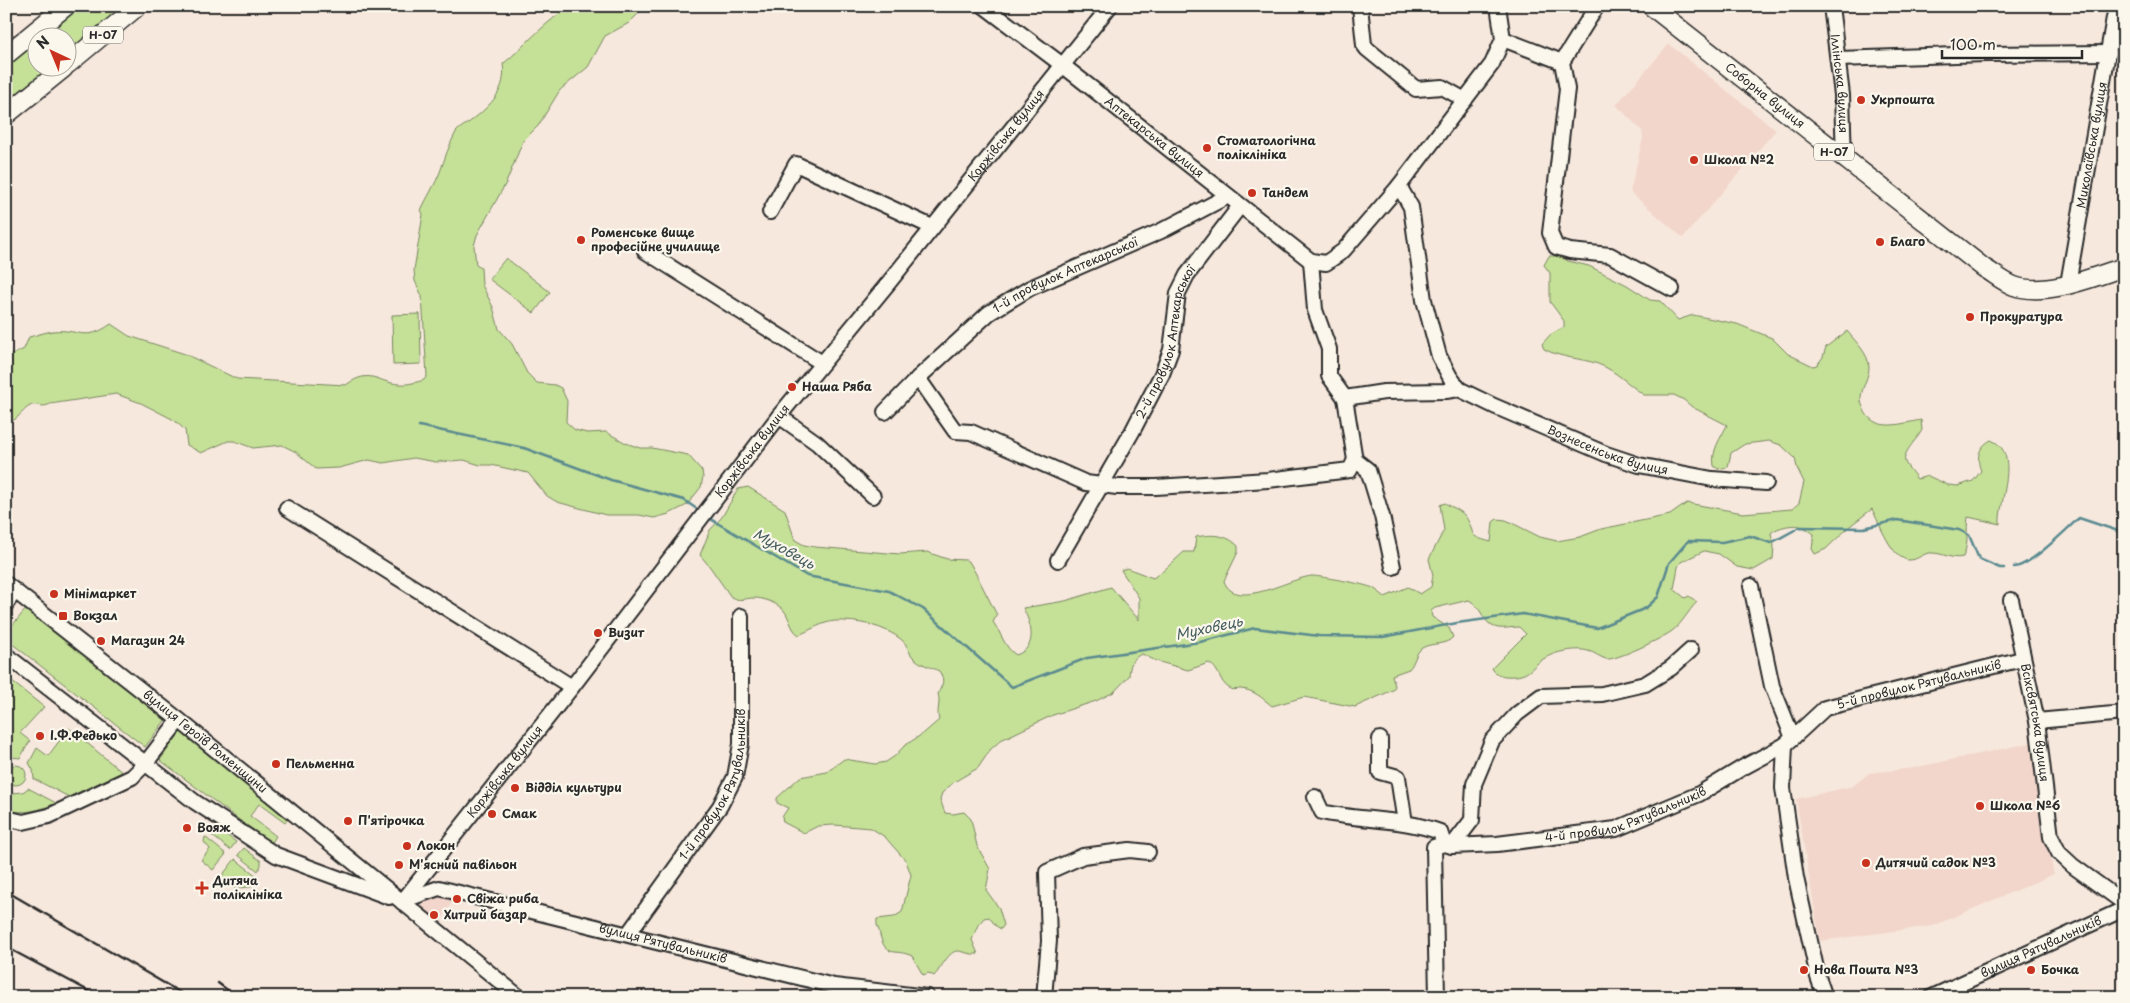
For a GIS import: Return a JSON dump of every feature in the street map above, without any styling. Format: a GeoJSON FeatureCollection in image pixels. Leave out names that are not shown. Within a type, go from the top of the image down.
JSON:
{"type":"FeatureCollection","features":[{"type":"Feature","properties":{"kind":"main road"},"geometry":{"type":"LineString","coordinates":[[6,55],[66,6]]}},
{"type":"Feature","properties":{"kind":"main road","name":"Н-07"},"geometry":{"type":"LineString","coordinates":[[78,56],[138,6]]}},
{"type":"Feature","properties":{"kind":"main road","name":"Соборна вулиця"},"geometry":{"type":"LineString","coordinates":[[1651,6],[1844,160],[1984,268],[2013,285],[2024,288],[2044,288],[2068,284]]}},
{"type":"Feature","properties":{"kind":"main road"},"geometry":{"type":"LineString","coordinates":[[6,115],[52,78]]}},
{"type":"Feature","properties":{"kind":"main road","name":"Н-07"},"geometry":{"type":"LineString","coordinates":[[2068,284],[2124,267]]}},
{"type":"Feature","properties":{"kind":"street","name":"Аптекарська вулиця"},"geometry":{"type":"LineString","coordinates":[[984,6],[1061,64],[1311,261]]}},
{"type":"Feature","properties":{"kind":"street","name":"Коржівська вулиця"},"geometry":{"type":"LineString","coordinates":[[402,902],[572,687],[779,416],[932,228],[1061,64],[1110,6]]}},
{"type":"Feature","properties":{"kind":"street"},"geometry":{"type":"LineString","coordinates":[[1360,6],[1364,45],[1367,49],[1416,89],[1442,87],[1465,100]]}},
{"type":"Feature","properties":{"kind":"street"},"geometry":{"type":"LineString","coordinates":[[918,378],[955,431],[971,432],[1086,483],[1156,487],[1268,480],[1350,470],[1355,460],[1345,398],[1329,376],[1329,349],[1315,310],[1311,261],[1326,263],[1343,251],[1399,186],[1492,64],[1503,39],[1498,6]]}},
{"type":"Feature","properties":{"kind":"street"},"geometry":{"type":"LineString","coordinates":[[1597,6],[1562,62],[1567,89],[1550,233],[1556,247],[1570,251],[1610,255],[1672,289]]}},
{"type":"Feature","properties":{"kind":"street","name":"Іллінська вулиця"},"geometry":{"type":"LineString","coordinates":[[1831,6],[1842,95],[1844,160]]}},
{"type":"Feature","properties":{"kind":"street","name":"Миколаївська вулиця"},"geometry":{"type":"LineString","coordinates":[[2068,284],[2116,6]]}},
{"type":"Feature","properties":{"kind":"street"},"geometry":{"type":"LineString","coordinates":[[1503,39],[1562,62]]}},
{"type":"Feature","properties":{"kind":"street"},"geometry":{"type":"LineString","coordinates":[[1838,59],[1985,54],[2109,53]]}},
{"type":"Feature","properties":{"kind":"street"},"geometry":{"type":"LineString","coordinates":[[770,212],[796,164],[932,228]]}},
{"type":"Feature","properties":{"kind":"street"},"geometry":{"type":"LineString","coordinates":[[1345,398],[1384,392],[1459,389],[1439,356],[1424,300],[1411,207],[1399,186]]}},
{"type":"Feature","properties":{"kind":"street","name":"1-й провулок Аптекарської"},"geometry":{"type":"LineString","coordinates":[[885,412],[918,378],[990,313],[1030,288],[1161,231],[1228,196]]}},
{"type":"Feature","properties":{"kind":"street","name":"2-й провулок Аптекарської"},"geometry":{"type":"LineString","coordinates":[[1058,560],[1102,485],[1162,374],[1171,350],[1178,293],[1187,275],[1240,206]]}},
{"type":"Feature","properties":{"kind":"street"},"geometry":{"type":"LineString","coordinates":[[645,251],[822,363]]}},
{"type":"Feature","properties":{"kind":"street","name":"Вознесенська вулиця"},"geometry":{"type":"LineString","coordinates":[[1459,389],[1597,450],[1639,465],[1712,479],[1766,483]]}},
{"type":"Feature","properties":{"kind":"street"},"geometry":{"type":"LineString","coordinates":[[779,416],[817,443],[873,496]]}},
{"type":"Feature","properties":{"kind":"street"},"geometry":{"type":"LineString","coordinates":[[1355,460],[1368,470],[1382,516],[1393,568]]}},
{"type":"Feature","properties":{"kind":"street"},"geometry":{"type":"LineString","coordinates":[[288,508],[572,687]]}},
{"type":"Feature","properties":{"kind":"street"},"geometry":{"type":"LineString","coordinates":[[1750,586],[1772,686],[1789,742],[1783,788],[1796,878],[1818,977],[1825,997]]}},
{"type":"Feature","properties":{"kind":"street"},"geometry":{"type":"LineString","coordinates":[[6,604],[11,587]]}},
{"type":"Feature","properties":{"kind":"street","name":"вулиця Героїв Роменщини"},"geometry":{"type":"LineString","coordinates":[[11,587],[179,720],[519,997]]}},
{"type":"Feature","properties":{"kind":"street","name":"Всіхсвятська вулиця"},"geometry":{"type":"LineString","coordinates":[[2011,600],[2022,659],[2037,722],[2051,837],[2059,853],[2073,866],[2124,903]]}},
{"type":"Feature","properties":{"kind":"street","name":"1-й провулок Рятувальників"},"geometry":{"type":"LineString","coordinates":[[628,934],[720,806],[735,777],[741,744],[741,616]]}},
{"type":"Feature","properties":{"kind":"street"},"geometry":{"type":"LineString","coordinates":[[1437,997],[1434,847],[1448,845],[1472,820],[1474,784],[1492,741],[1517,714],[1541,696],[1602,694],[1645,684],[1671,668],[1690,650]]}},
{"type":"Feature","properties":{"kind":"street","name":"вулиця Героїв Роменщини"},"geometry":{"type":"LineString","coordinates":[[6,655],[195,802],[276,854],[402,902]]}},
{"type":"Feature","properties":{"kind":"street","name":"5-й провулок Рятувальників"},"geometry":{"type":"LineString","coordinates":[[1789,742],[1825,708],[2022,659]]}},
{"type":"Feature","properties":{"kind":"street"},"geometry":{"type":"LineString","coordinates":[[2037,722],[2124,713]]}},
{"type":"Feature","properties":{"kind":"street"},"geometry":{"type":"LineString","coordinates":[[6,818],[23,822],[48,816],[132,777],[145,764],[179,720]]}},
{"type":"Feature","properties":{"kind":"street"},"geometry":{"type":"LineString","coordinates":[[1380,738],[1380,772],[1398,777],[1405,823]]}},
{"type":"Feature","properties":{"kind":"street","name":"4-й провулок Рятувальників"},"geometry":{"type":"LineString","coordinates":[[1448,845],[1497,844],[1616,829],[1699,794],[1789,742]]}},
{"type":"Feature","properties":{"kind":"street"},"geometry":{"type":"LineString","coordinates":[[1315,797],[1322,812],[1343,817],[1422,825],[1440,832],[1448,845]]}},
{"type":"Feature","properties":{"kind":"street"},"geometry":{"type":"LineString","coordinates":[[1044,997],[1049,940],[1047,872],[1083,856],[1130,850],[1148,852]]}},
{"type":"Feature","properties":{"kind":"street","name":"вулиця Рятувальників"},"geometry":{"type":"LineString","coordinates":[[402,902],[439,888],[834,986],[927,997]]}},
{"type":"Feature","properties":{"kind":"street","name":"вулиця Рятувальників"},"geometry":{"type":"LineString","coordinates":[[1932,997],[2124,909]]}},
{"type":"Feature","properties":{"kind":"shaded area","name":"Школа №2"},"geometry":{"type":"Polygon","coordinates":[[[1669,44],[1776,130],[1683,238],[1630,192],[1643,138],[1642,131],[1616,105],[1669,44]]]}},
{"type":"Feature","properties":{"kind":"shaded area"},"geometry":{"type":"Polygon","coordinates":[[[2034,742],[2047,843],[2054,874],[1933,926],[1820,941],[1796,799],[1853,786],[1869,773],[1913,768],[2034,742]]]}},
{"type":"Feature","properties":{"kind":"shaded area","name":"Хитрий базар"},"geometry":{"type":"Polygon","coordinates":[[[437,892],[453,894],[451,904],[438,926],[408,904],[437,892]]]}},
{"type":"Feature","properties":{"kind":"green space"},"geometry":{"type":"Polygon","coordinates":[[[76,6],[125,6],[78,45],[78,28],[50,28],[76,6]]]}},
{"type":"Feature","properties":{"kind":"green space"},"geometry":{"type":"Polygon","coordinates":[[[572,6],[646,6],[629,23],[605,36],[588,67],[560,90],[538,126],[523,141],[506,183],[477,235],[474,246],[476,265],[481,268],[482,285],[493,307],[499,329],[512,344],[527,373],[537,383],[555,385],[561,388],[567,401],[566,422],[575,430],[587,433],[606,432],[640,448],[652,448],[688,455],[702,471],[703,477],[701,487],[687,505],[669,514],[654,518],[639,515],[606,515],[557,502],[547,496],[528,473],[491,465],[480,465],[464,460],[436,462],[414,458],[383,463],[369,460],[339,468],[316,469],[296,452],[282,445],[253,448],[234,441],[228,441],[201,453],[187,445],[185,430],[174,420],[141,403],[116,394],[44,406],[32,405],[14,420],[6,423],[6,352],[12,355],[24,349],[29,337],[44,333],[62,331],[88,334],[102,330],[111,324],[129,336],[185,354],[237,379],[346,385],[362,377],[374,377],[392,383],[403,384],[424,380],[427,376],[422,296],[415,281],[414,270],[423,214],[421,210],[438,177],[456,132],[491,103],[500,89],[504,73],[503,64],[545,25],[572,6]]]}},
{"type":"Feature","properties":{"kind":"green space"},"geometry":{"type":"Polygon","coordinates":[[[28,46],[28,78],[38,78],[6,104],[6,64],[28,46]]]}},
{"type":"Feature","properties":{"kind":"green space"},"geometry":{"type":"Polygon","coordinates":[[[1549,256],[1559,256],[1568,261],[1589,266],[1627,285],[1650,300],[1660,301],[1678,320],[1693,315],[1737,324],[1772,338],[1788,354],[1813,366],[1817,365],[1823,357],[1826,347],[1847,331],[1867,357],[1869,371],[1861,399],[1865,412],[1876,423],[1883,425],[1921,420],[1922,430],[1908,450],[1905,458],[1906,464],[1917,479],[1928,476],[1948,485],[1958,486],[1973,481],[1981,471],[1979,453],[1983,446],[1991,440],[2000,446],[2005,455],[2007,466],[2000,524],[1968,517],[1966,547],[1963,557],[1959,558],[1929,553],[1913,560],[1903,559],[1887,540],[1872,509],[1850,526],[1826,549],[1815,554],[1812,549],[1814,534],[1809,530],[1795,525],[1777,529],[1771,533],[1774,546],[1773,559],[1754,570],[1737,567],[1719,554],[1704,551],[1681,562],[1678,567],[1674,589],[1685,598],[1689,596],[1697,602],[1672,631],[1659,639],[1611,659],[1606,659],[1584,650],[1559,652],[1544,659],[1521,675],[1499,675],[1492,668],[1526,634],[1519,627],[1501,628],[1489,624],[1477,607],[1469,600],[1435,608],[1431,611],[1432,617],[1449,628],[1453,637],[1447,642],[1422,648],[1409,669],[1392,675],[1395,686],[1393,690],[1355,707],[1304,697],[1272,706],[1250,691],[1229,688],[1209,663],[1188,670],[1156,661],[1142,654],[1133,660],[1129,676],[1114,692],[1096,701],[1053,715],[1001,740],[990,750],[978,768],[954,782],[942,793],[940,799],[945,813],[964,812],[971,819],[977,846],[990,869],[986,890],[999,908],[1004,925],[1001,929],[989,917],[984,918],[978,925],[972,940],[978,954],[958,951],[951,954],[934,976],[929,973],[923,975],[912,956],[892,952],[885,947],[877,926],[877,919],[894,917],[902,912],[911,875],[906,861],[885,837],[871,828],[834,825],[818,826],[804,833],[783,822],[782,817],[788,808],[777,803],[777,798],[800,777],[827,772],[844,759],[875,764],[886,762],[895,756],[904,746],[939,720],[938,694],[943,682],[942,677],[939,671],[915,659],[902,640],[887,631],[861,623],[835,621],[799,635],[793,629],[783,610],[774,603],[757,598],[740,600],[731,597],[700,555],[710,530],[722,517],[738,489],[748,487],[785,510],[795,540],[804,545],[900,554],[927,552],[947,559],[966,560],[970,563],[997,615],[993,622],[1006,644],[1016,655],[1028,647],[1030,641],[1029,621],[1023,608],[1065,601],[1111,587],[1139,620],[1139,598],[1121,570],[1127,568],[1153,578],[1184,552],[1194,552],[1196,537],[1207,535],[1224,537],[1238,546],[1238,552],[1224,581],[1230,590],[1239,594],[1264,591],[1312,576],[1368,586],[1385,597],[1408,587],[1420,594],[1431,587],[1433,575],[1429,559],[1444,530],[1440,505],[1445,503],[1463,514],[1477,538],[1491,542],[1493,522],[1497,519],[1506,520],[1540,537],[1557,541],[1580,537],[1601,529],[1670,515],[1687,503],[1743,513],[1792,509],[1799,503],[1804,482],[1797,468],[1795,458],[1781,445],[1769,441],[1745,444],[1731,453],[1728,467],[1718,469],[1714,466],[1714,455],[1717,444],[1727,425],[1692,407],[1674,395],[1644,395],[1604,367],[1544,349],[1542,344],[1550,335],[1564,327],[1564,321],[1550,302],[1550,273],[1544,265],[1549,256]]]}},
{"type":"Feature","properties":{"kind":"green space"},"geometry":{"type":"Polygon","coordinates":[[[506,258],[550,292],[534,313],[489,279],[506,258]]]}},
{"type":"Feature","properties":{"kind":"green space"},"geometry":{"type":"Polygon","coordinates":[[[420,314],[421,364],[393,365],[392,315],[420,314]]]}},
{"type":"Feature","properties":{"kind":"green space"},"geometry":{"type":"Polygon","coordinates":[[[26,609],[167,718],[145,747],[6,639],[6,633],[26,609]]]}},
{"type":"Feature","properties":{"kind":"green space"},"geometry":{"type":"Polygon","coordinates":[[[6,677],[44,707],[20,733],[30,741],[20,758],[12,757],[6,760],[6,677]]]}},
{"type":"Feature","properties":{"kind":"green space"},"geometry":{"type":"Polygon","coordinates":[[[69,728],[122,772],[69,797],[34,779],[33,770],[29,763],[37,748],[48,756],[69,728]]]}},
{"type":"Feature","properties":{"kind":"green space"},"geometry":{"type":"Polygon","coordinates":[[[181,731],[291,815],[285,823],[259,804],[250,816],[276,836],[271,844],[160,760],[181,731]]]}},
{"type":"Feature","properties":{"kind":"green space"},"geometry":{"type":"Polygon","coordinates":[[[12,765],[20,765],[26,771],[26,779],[20,785],[12,785],[6,779],[6,771],[12,765]]]}},
{"type":"Feature","properties":{"kind":"green space"},"geometry":{"type":"Polygon","coordinates":[[[28,788],[56,803],[32,811],[6,810],[6,803],[12,793],[23,792],[28,788]]]}},
{"type":"Feature","properties":{"kind":"green space"},"geometry":{"type":"Polygon","coordinates":[[[209,826],[221,831],[236,842],[230,850],[205,830],[209,826]]]}},
{"type":"Feature","properties":{"kind":"green space"},"geometry":{"type":"Polygon","coordinates":[[[205,837],[226,854],[213,870],[201,860],[210,849],[204,842],[205,837]]]}},
{"type":"Feature","properties":{"kind":"green space"},"geometry":{"type":"Polygon","coordinates":[[[244,848],[261,861],[258,871],[238,855],[244,848]]]}},
{"type":"Feature","properties":{"kind":"green space"},"geometry":{"type":"Polygon","coordinates":[[[235,859],[257,876],[251,887],[234,888],[221,877],[235,859]]]}},
{"type":"Feature","properties":{"kind":"waterway","name":"Муховець"},"geometry":{"type":"LineString","coordinates":[[419,426],[524,448],[611,480],[684,500],[701,512]]}},
{"type":"Feature","properties":{"kind":"waterway","name":"Муховець"},"geometry":{"type":"LineString","coordinates":[[707,517],[807,576],[889,591],[923,609],[1012,687],[1087,658],[1200,642],[1255,628],[1319,636],[1383,637],[1457,623],[1523,614],[1597,628],[1646,608],[1658,597],[1669,563],[1688,541],[1722,542],[1750,536],[1771,543],[1800,527],[1864,528],[1897,520],[1959,530],[1969,535],[1979,559],[2004,568]]}},
{"type":"Feature","properties":{"kind":"waterway","name":"Муховець"},"geometry":{"type":"LineString","coordinates":[[2014,567],[2029,561],[2057,539],[2079,518],[2124,533]]}},
{"type":"Feature","properties":{"kind":"railway"},"geometry":{"type":"LineString","coordinates":[[6,891],[188,997]]}},
{"type":"Feature","properties":{"kind":"railway"},"geometry":{"type":"LineString","coordinates":[[6,947],[100,997]]}},
{"type":"Feature","properties":{"kind":"railway"},"geometry":{"type":"LineString","coordinates":[[218,983],[237,997]]}},
{"type":"Feature","properties":{"kind":"place","name":"Укрпошта"},"geometry":{"type":"Point","coordinates":[1861,100]}},
{"type":"Feature","properties":{"kind":"place","name":"Стоматологічна поліклініка"},"geometry":{"type":"Point","coordinates":[1207,148]}},
{"type":"Feature","properties":{"kind":"place","name":"Школа №2"},"geometry":{"type":"Point","coordinates":[1694,160]}},
{"type":"Feature","properties":{"kind":"place","name":"Тандем"},"geometry":{"type":"Point","coordinates":[1252,193]}},
{"type":"Feature","properties":{"kind":"place","name":"Роменське вище професійне училище"},"geometry":{"type":"Point","coordinates":[581,240]}},
{"type":"Feature","properties":{"kind":"place","name":"Благо"},"geometry":{"type":"Point","coordinates":[1880,242]}},
{"type":"Feature","properties":{"kind":"place","name":"Прокуратура"},"geometry":{"type":"Point","coordinates":[1970,317]}},
{"type":"Feature","properties":{"kind":"place","name":"Наша Ряба"},"geometry":{"type":"Point","coordinates":[792,387]}},
{"type":"Feature","properties":{"kind":"place","name":"Мінімаркет"},"geometry":{"type":"Point","coordinates":[54,594]}},
{"type":"Feature","properties":{"kind":"place","name":"Вокзал"},"geometry":{"type":"Point","coordinates":[63,616]}},
{"type":"Feature","properties":{"kind":"place","name":"Визит"},"geometry":{"type":"Point","coordinates":[598,633]}},
{"type":"Feature","properties":{"kind":"place","name":"Магазин 24"},"geometry":{"type":"Point","coordinates":[101,641]}},
{"type":"Feature","properties":{"kind":"place","name":"І.Ф.Федько"},"geometry":{"type":"Point","coordinates":[40,736]}},
{"type":"Feature","properties":{"kind":"place","name":"Пельменна"},"geometry":{"type":"Point","coordinates":[276,764]}},
{"type":"Feature","properties":{"kind":"place","name":"Відділ культури"},"geometry":{"type":"Point","coordinates":[515,788]}},
{"type":"Feature","properties":{"kind":"place","name":"Школа №6"},"geometry":{"type":"Point","coordinates":[1980,806]}},
{"type":"Feature","properties":{"kind":"place","name":"Смак"},"geometry":{"type":"Point","coordinates":[492,814]}},
{"type":"Feature","properties":{"kind":"place","name":"П'ятірочка"},"geometry":{"type":"Point","coordinates":[348,821]}},
{"type":"Feature","properties":{"kind":"place","name":"Вояж"},"geometry":{"type":"Point","coordinates":[187,828]}},
{"type":"Feature","properties":{"kind":"place","name":"Локон"},"geometry":{"type":"Point","coordinates":[407,846]}},
{"type":"Feature","properties":{"kind":"place","name":"Дитячий садок №3"},"geometry":{"type":"Point","coordinates":[1866,863]}},
{"type":"Feature","properties":{"kind":"place","name":"М'ясний павільон"},"geometry":{"type":"Point","coordinates":[399,865]}},
{"type":"Feature","properties":{"kind":"place","name":"Дитяча поліклініка"},"geometry":{"type":"Point","coordinates":[202,888]}},
{"type":"Feature","properties":{"kind":"place","name":"Свіжа риба"},"geometry":{"type":"Point","coordinates":[457,899]}},
{"type":"Feature","properties":{"kind":"place","name":"Хитрий базар"},"geometry":{"type":"Point","coordinates":[434,915]}},
{"type":"Feature","properties":{"kind":"place","name":"Нова Пошта №3"},"geometry":{"type":"Point","coordinates":[1804,970]}},
{"type":"Feature","properties":{"kind":"place","name":"Бочка"},"geometry":{"type":"Point","coordinates":[2031,970]}}]}
